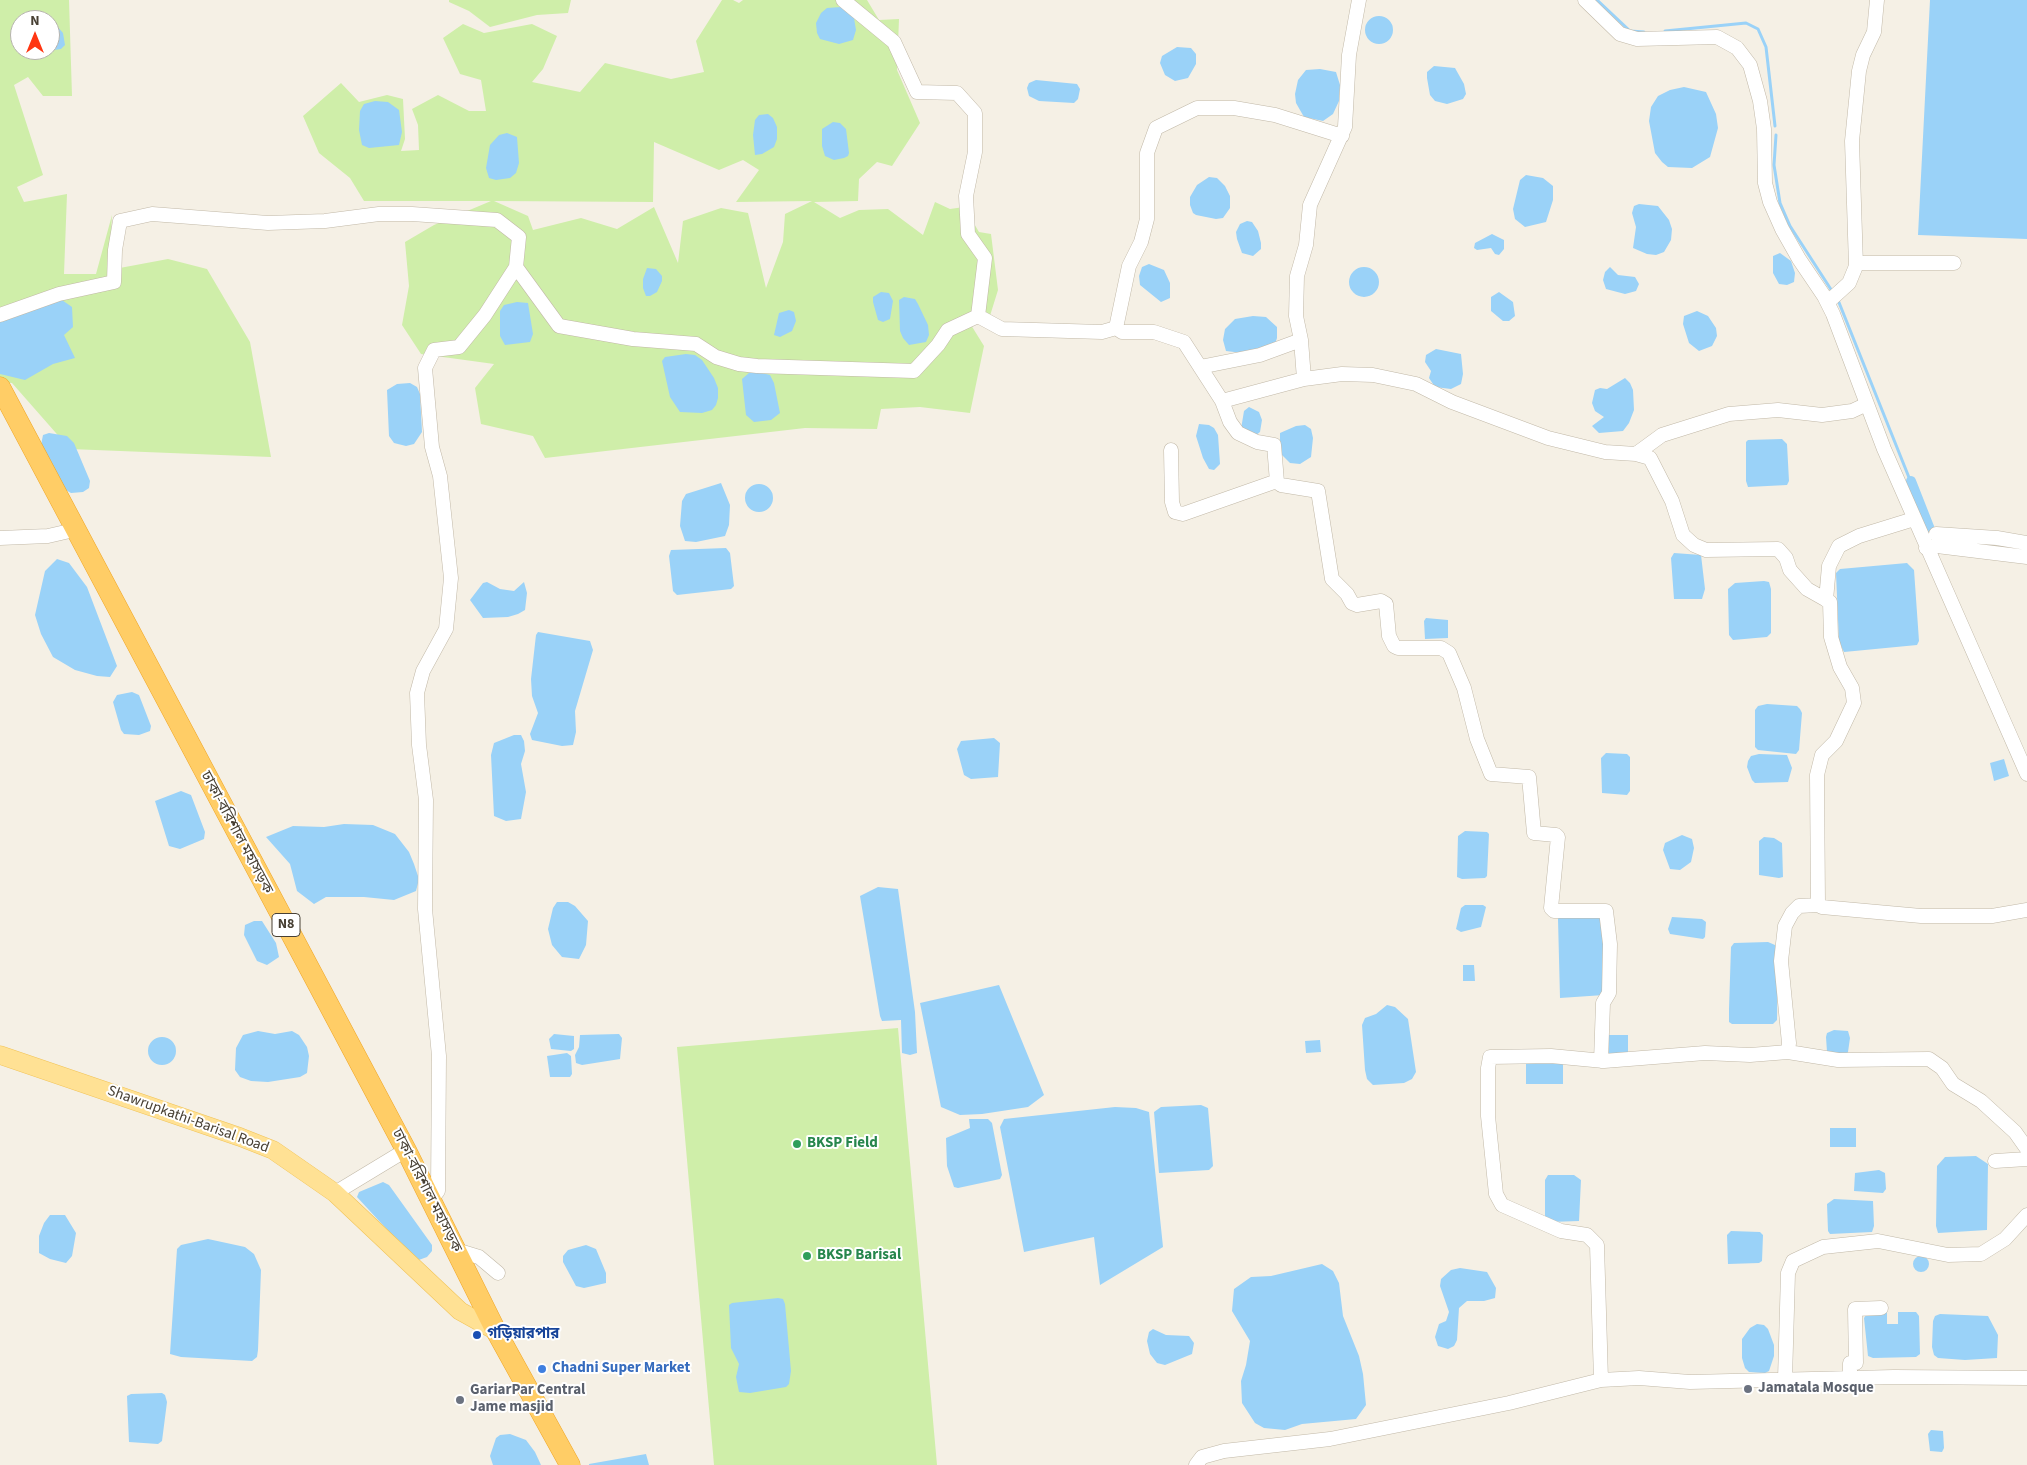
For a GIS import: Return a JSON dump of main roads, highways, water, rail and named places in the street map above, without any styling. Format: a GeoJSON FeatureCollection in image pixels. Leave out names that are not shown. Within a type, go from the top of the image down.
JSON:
{"type":"FeatureCollection","features":[{"type":"Feature","properties":{"kind":"highway","name":"ঢাকা-বরিশাল মহাসড়ক"},"geometry":{"type":"LineString","coordinates":[[0,386],[74,530],[406,1150],[496,1331],[570,1465]]}},
{"type":"Feature","properties":{"kind":"main road","name":"Shawrupkathi-Barisal Road"},"geometry":{"type":"LineString","coordinates":[[0,1054],[274,1150],[335,1193],[460,1311],[496,1331]]}},
{"type":"Feature","properties":{"kind":"water"},"geometry":{"type":"Polygon","coordinates":[[[1930,0],[2027,0],[2027,239],[1918,235],[1930,0]]]}},
{"type":"Feature","properties":{"kind":"water"},"geometry":{"type":"Polygon","coordinates":[[[841,7],[854,18],[856,30],[853,40],[839,44],[820,39],[816,23],[821,13],[827,8],[841,7]]]}},
{"type":"Feature","properties":{"kind":"water"},"geometry":{"type":"Polygon","coordinates":[[[1379,16],[1389,20],[1393,30],[1389,40],[1379,44],[1369,40],[1365,30],[1369,20],[1379,16]]]}},
{"type":"Feature","properties":{"kind":"water"},"geometry":{"type":"Polygon","coordinates":[[[60,30],[63,33],[65,45],[61,49],[60,30]]]}},
{"type":"Feature","properties":{"kind":"water"},"geometry":{"type":"Polygon","coordinates":[[[1177,47],[1191,48],[1196,54],[1196,64],[1188,78],[1175,81],[1165,75],[1160,63],[1162,56],[1177,47]]]}},
{"type":"Feature","properties":{"kind":"water"},"geometry":{"type":"Polygon","coordinates":[[[1434,66],[1455,68],[1464,84],[1466,94],[1463,99],[1447,104],[1435,101],[1430,95],[1427,78],[1427,72],[1434,66]]]}},
{"type":"Feature","properties":{"kind":"water"},"geometry":{"type":"Polygon","coordinates":[[[1320,69],[1336,72],[1340,85],[1339,101],[1333,114],[1323,121],[1304,117],[1296,103],[1295,94],[1298,80],[1306,70],[1320,69]]]}},
{"type":"Feature","properties":{"kind":"water"},"geometry":{"type":"Polygon","coordinates":[[[1036,80],[1077,84],[1080,89],[1078,99],[1074,103],[1039,101],[1029,96],[1027,88],[1029,83],[1036,80]]]}},
{"type":"Feature","properties":{"kind":"water"},"geometry":{"type":"Polygon","coordinates":[[[1684,87],[1706,92],[1716,114],[1718,128],[1710,157],[1692,168],[1668,167],[1655,153],[1649,121],[1651,107],[1658,96],[1670,90],[1684,87]]]}},
{"type":"Feature","properties":{"kind":"water"},"geometry":{"type":"Polygon","coordinates":[[[375,101],[388,102],[399,110],[402,132],[399,145],[369,148],[362,145],[359,130],[360,111],[364,104],[375,101]]]}},
{"type":"Feature","properties":{"kind":"water"},"geometry":{"type":"Polygon","coordinates":[[[768,114],[773,118],[777,127],[777,139],[774,147],[762,154],[755,155],[753,135],[755,120],[759,115],[768,114]]]}},
{"type":"Feature","properties":{"kind":"water"},"geometry":{"type":"Polygon","coordinates":[[[833,122],[840,123],[846,129],[849,153],[844,158],[834,160],[825,156],[822,146],[822,129],[833,122]]]}},
{"type":"Feature","properties":{"kind":"water"},"geometry":{"type":"Polygon","coordinates":[[[507,133],[517,137],[519,163],[516,173],[510,178],[496,180],[489,178],[486,168],[490,145],[499,135],[507,133]]]}},
{"type":"Feature","properties":{"kind":"water"},"geometry":{"type":"Polygon","coordinates":[[[1526,175],[1543,178],[1553,186],[1553,200],[1546,222],[1525,227],[1515,219],[1513,209],[1520,180],[1526,175]]]}},
{"type":"Feature","properties":{"kind":"water"},"geometry":{"type":"Polygon","coordinates":[[[1209,177],[1217,178],[1225,186],[1230,196],[1230,208],[1223,218],[1216,219],[1196,215],[1193,213],[1190,205],[1190,197],[1197,185],[1209,177]]]}},
{"type":"Feature","properties":{"kind":"water"},"geometry":{"type":"Polygon","coordinates":[[[1639,204],[1658,206],[1669,220],[1672,229],[1671,240],[1664,252],[1656,255],[1647,254],[1633,248],[1636,227],[1632,213],[1634,206],[1639,204]]]}},
{"type":"Feature","properties":{"kind":"water"},"geometry":{"type":"Polygon","coordinates":[[[1247,221],[1252,222],[1258,231],[1261,243],[1261,249],[1253,256],[1242,253],[1237,239],[1236,232],[1240,224],[1247,221]]]}},
{"type":"Feature","properties":{"kind":"water"},"geometry":{"type":"Polygon","coordinates":[[[1492,234],[1504,240],[1504,249],[1499,255],[1495,254],[1491,248],[1477,250],[1474,248],[1475,243],[1492,234]]]}},
{"type":"Feature","properties":{"kind":"water"},"geometry":{"type":"Polygon","coordinates":[[[1780,253],[1791,261],[1795,273],[1794,282],[1787,285],[1779,284],[1773,273],[1773,256],[1780,253]]]}},
{"type":"Feature","properties":{"kind":"water"},"geometry":{"type":"Polygon","coordinates":[[[1149,264],[1164,270],[1170,283],[1170,298],[1161,302],[1140,285],[1139,276],[1142,267],[1149,264]]]}},
{"type":"Feature","properties":{"kind":"water"},"geometry":{"type":"Polygon","coordinates":[[[1364,267],[1370,268],[1378,276],[1378,288],[1370,296],[1364,297],[1358,296],[1350,288],[1349,282],[1350,276],[1358,268],[1364,267]]]}},
{"type":"Feature","properties":{"kind":"water"},"geometry":{"type":"Polygon","coordinates":[[[1610,267],[1618,275],[1635,277],[1639,284],[1636,291],[1625,294],[1606,289],[1603,280],[1605,272],[1610,267]]]}},
{"type":"Feature","properties":{"kind":"water"},"geometry":{"type":"Polygon","coordinates":[[[647,268],[656,269],[662,276],[657,292],[650,296],[646,296],[643,288],[643,279],[647,268]]]}},
{"type":"Feature","properties":{"kind":"water"},"geometry":{"type":"Polygon","coordinates":[[[881,292],[889,293],[893,301],[890,319],[883,322],[878,320],[873,302],[873,297],[881,292]]]}},
{"type":"Feature","properties":{"kind":"water"},"geometry":{"type":"Polygon","coordinates":[[[1499,292],[1513,302],[1515,316],[1509,321],[1503,321],[1491,311],[1491,297],[1499,292]]]}},
{"type":"Feature","properties":{"kind":"water"},"geometry":{"type":"Polygon","coordinates":[[[904,297],[915,299],[918,304],[928,325],[929,335],[926,342],[909,345],[903,338],[900,331],[899,300],[904,297]]]}},
{"type":"Feature","properties":{"kind":"water"},"geometry":{"type":"Polygon","coordinates":[[[59,298],[72,307],[73,327],[64,335],[75,358],[53,364],[25,380],[0,374],[0,318],[59,298]]]}},
{"type":"Feature","properties":{"kind":"water"},"geometry":{"type":"Polygon","coordinates":[[[517,302],[528,303],[533,334],[530,342],[505,345],[500,336],[500,311],[504,305],[517,302]]]}},
{"type":"Feature","properties":{"kind":"water"},"geometry":{"type":"Polygon","coordinates":[[[789,310],[794,312],[796,321],[792,331],[780,337],[774,335],[779,313],[789,310]]]}},
{"type":"Feature","properties":{"kind":"water"},"geometry":{"type":"Polygon","coordinates":[[[1697,311],[1708,316],[1716,328],[1717,336],[1712,346],[1699,351],[1689,343],[1683,324],[1684,316],[1697,311]]]}},
{"type":"Feature","properties":{"kind":"water"},"geometry":{"type":"Polygon","coordinates":[[[1253,316],[1266,317],[1277,327],[1275,344],[1242,353],[1226,351],[1223,340],[1225,329],[1235,319],[1253,316]]]}},
{"type":"Feature","properties":{"kind":"water"},"geometry":{"type":"Polygon","coordinates":[[[1436,349],[1461,354],[1463,374],[1461,384],[1451,389],[1435,387],[1429,378],[1431,371],[1425,362],[1426,355],[1436,349]]]}},
{"type":"Feature","properties":{"kind":"water"},"geometry":{"type":"Polygon","coordinates":[[[686,354],[695,355],[702,360],[714,378],[718,388],[718,398],[712,410],[702,413],[680,412],[670,397],[662,361],[665,357],[686,354]]]}},
{"type":"Feature","properties":{"kind":"water"},"geometry":{"type":"Polygon","coordinates":[[[758,372],[770,375],[774,383],[780,413],[771,420],[754,422],[746,415],[742,379],[749,373],[758,372]]]}},
{"type":"Feature","properties":{"kind":"water"},"geometry":{"type":"Polygon","coordinates":[[[1625,378],[1633,390],[1634,410],[1629,423],[1623,431],[1599,433],[1592,426],[1604,417],[1595,411],[1592,403],[1595,390],[1600,388],[1607,389],[1625,378]]]}},
{"type":"Feature","properties":{"kind":"water"},"geometry":{"type":"Polygon","coordinates":[[[410,383],[417,387],[420,394],[422,432],[414,444],[406,446],[394,443],[389,436],[387,390],[397,384],[410,383]]]}},
{"type":"Feature","properties":{"kind":"water"},"geometry":{"type":"Polygon","coordinates":[[[1249,407],[1259,412],[1262,420],[1260,432],[1255,436],[1241,429],[1244,411],[1249,407]]]}},
{"type":"Feature","properties":{"kind":"water"},"geometry":{"type":"Polygon","coordinates":[[[1199,424],[1209,425],[1214,428],[1218,435],[1220,464],[1214,470],[1209,469],[1203,458],[1196,436],[1199,424]]]}},
{"type":"Feature","properties":{"kind":"water"},"geometry":{"type":"Polygon","coordinates":[[[1305,425],[1311,429],[1313,438],[1311,457],[1300,464],[1290,463],[1282,455],[1280,449],[1280,433],[1296,426],[1305,425]]]}},
{"type":"Feature","properties":{"kind":"water"},"geometry":{"type":"Polygon","coordinates":[[[49,433],[67,436],[74,443],[90,481],[89,488],[83,492],[71,493],[52,482],[40,450],[43,435],[49,433]]]}},
{"type":"Feature","properties":{"kind":"water"},"geometry":{"type":"Polygon","coordinates":[[[1782,439],[1787,444],[1789,481],[1787,485],[1748,487],[1746,481],[1746,442],[1748,440],[1782,439]]]}},
{"type":"Feature","properties":{"kind":"water"},"geometry":{"type":"Polygon","coordinates":[[[721,483],[730,505],[729,525],[725,536],[696,542],[685,541],[680,526],[682,501],[686,494],[721,483]]]}},
{"type":"Feature","properties":{"kind":"water"},"geometry":{"type":"Polygon","coordinates":[[[759,484],[769,488],[773,498],[769,508],[759,512],[749,508],[745,498],[749,488],[759,484]]]}},
{"type":"Feature","properties":{"kind":"water"},"geometry":{"type":"Polygon","coordinates":[[[726,548],[730,553],[734,586],[731,589],[677,595],[673,591],[669,556],[671,550],[726,548]]]}},
{"type":"Feature","properties":{"kind":"water"},"geometry":{"type":"Polygon","coordinates":[[[1674,553],[1701,555],[1705,589],[1702,599],[1674,599],[1671,558],[1674,553]]]}},
{"type":"Feature","properties":{"kind":"water"},"geometry":{"type":"Polygon","coordinates":[[[57,559],[69,563],[87,587],[117,666],[110,677],[97,676],[75,670],[53,657],[41,634],[35,615],[45,571],[57,559]]]}},
{"type":"Feature","properties":{"kind":"water"},"geometry":{"type":"Polygon","coordinates":[[[1907,563],[1914,570],[1919,641],[1917,645],[1844,652],[1839,642],[1836,573],[1840,569],[1907,563]]]}},
{"type":"Feature","properties":{"kind":"water"},"geometry":{"type":"Polygon","coordinates":[[[487,582],[500,589],[514,591],[524,582],[527,593],[525,610],[508,617],[483,618],[470,600],[483,583],[487,582]]]}},
{"type":"Feature","properties":{"kind":"water"},"geometry":{"type":"Polygon","coordinates":[[[1769,582],[1771,589],[1771,633],[1767,637],[1733,640],[1729,635],[1728,589],[1735,583],[1769,582]]]}},
{"type":"Feature","properties":{"kind":"water"},"geometry":{"type":"Polygon","coordinates":[[[1426,618],[1448,620],[1448,638],[1425,639],[1424,621],[1426,618]]]}},
{"type":"Feature","properties":{"kind":"water"},"geometry":{"type":"Polygon","coordinates":[[[538,632],[590,641],[593,650],[575,711],[576,732],[573,745],[562,746],[532,740],[530,734],[538,713],[532,696],[531,679],[536,635],[538,632]]]}},
{"type":"Feature","properties":{"kind":"water"},"geometry":{"type":"Polygon","coordinates":[[[132,692],[139,695],[151,726],[150,731],[139,735],[124,734],[121,730],[113,702],[117,695],[132,692]]]}},
{"type":"Feature","properties":{"kind":"water"},"geometry":{"type":"Polygon","coordinates":[[[1767,704],[1797,706],[1800,709],[1802,713],[1799,750],[1796,754],[1758,750],[1755,747],[1755,710],[1758,706],[1767,704]]]}},
{"type":"Feature","properties":{"kind":"water"},"geometry":{"type":"Polygon","coordinates":[[[514,735],[521,735],[524,741],[525,751],[521,764],[526,792],[521,819],[506,821],[494,816],[491,755],[494,743],[514,735]]]}},
{"type":"Feature","properties":{"kind":"water"},"geometry":{"type":"Polygon","coordinates":[[[994,738],[1000,743],[998,777],[971,779],[964,775],[957,749],[961,741],[994,738]]]}},
{"type":"Feature","properties":{"kind":"water"},"geometry":{"type":"Polygon","coordinates":[[[1606,753],[1627,754],[1630,757],[1630,791],[1627,795],[1602,793],[1601,758],[1606,753]]]}},
{"type":"Feature","properties":{"kind":"water"},"geometry":{"type":"Polygon","coordinates":[[[1759,754],[1787,755],[1792,768],[1788,782],[1755,783],[1747,767],[1751,756],[1759,754]]]}},
{"type":"Feature","properties":{"kind":"water"},"geometry":{"type":"Polygon","coordinates":[[[2004,759],[2009,776],[1994,781],[1990,763],[2004,759]]]}},
{"type":"Feature","properties":{"kind":"water"},"geometry":{"type":"Polygon","coordinates":[[[181,791],[191,795],[205,832],[204,839],[180,849],[169,846],[155,801],[181,791]]]}},
{"type":"Feature","properties":{"kind":"water"},"geometry":{"type":"Polygon","coordinates":[[[344,824],[373,825],[395,834],[409,852],[414,864],[419,879],[416,891],[394,900],[364,897],[326,897],[314,904],[297,891],[290,864],[266,837],[293,826],[324,827],[344,824]]]}},
{"type":"Feature","properties":{"kind":"water"},"geometry":{"type":"Polygon","coordinates":[[[1465,831],[1487,832],[1489,834],[1487,876],[1485,878],[1462,879],[1457,877],[1458,836],[1465,831]]]}},
{"type":"Feature","properties":{"kind":"water"},"geometry":{"type":"Polygon","coordinates":[[[1682,835],[1692,839],[1694,848],[1691,862],[1680,870],[1670,869],[1663,850],[1665,843],[1682,835]]]}},
{"type":"Feature","properties":{"kind":"water"},"geometry":{"type":"Polygon","coordinates":[[[1764,837],[1774,838],[1782,843],[1783,877],[1759,875],[1759,841],[1764,837]]]}},
{"type":"Feature","properties":{"kind":"water"},"geometry":{"type":"Polygon","coordinates":[[[878,887],[898,889],[915,1012],[917,1053],[910,1055],[902,1053],[901,1020],[882,1021],[880,1016],[860,896],[878,887]]]}},
{"type":"Feature","properties":{"kind":"water"},"geometry":{"type":"Polygon","coordinates":[[[557,902],[568,902],[575,906],[588,921],[586,945],[579,959],[562,957],[552,945],[548,929],[553,908],[557,902]]]}},
{"type":"Feature","properties":{"kind":"water"},"geometry":{"type":"Polygon","coordinates":[[[1465,905],[1483,905],[1486,907],[1481,927],[1461,932],[1456,929],[1461,908],[1465,905]]]}},
{"type":"Feature","properties":{"kind":"water"},"geometry":{"type":"Polygon","coordinates":[[[1603,912],[1604,995],[1560,998],[1558,919],[1560,915],[1603,912]]]}},
{"type":"Feature","properties":{"kind":"water"},"geometry":{"type":"Polygon","coordinates":[[[1672,917],[1702,919],[1706,922],[1705,937],[1703,939],[1670,934],[1668,929],[1672,917]]]}},
{"type":"Feature","properties":{"kind":"water"},"geometry":{"type":"Polygon","coordinates":[[[254,921],[262,921],[276,943],[279,957],[267,965],[257,961],[244,935],[245,925],[254,921]]]}},
{"type":"Feature","properties":{"kind":"water"},"geometry":{"type":"Polygon","coordinates":[[[1768,942],[1775,945],[1778,951],[1777,1020],[1773,1024],[1732,1024],[1729,1022],[1731,947],[1734,943],[1768,942]]]}},
{"type":"Feature","properties":{"kind":"water"},"geometry":{"type":"Polygon","coordinates":[[[1463,965],[1474,965],[1475,981],[1463,981],[1463,965]]]}},
{"type":"Feature","properties":{"kind":"water"},"geometry":{"type":"Polygon","coordinates":[[[999,985],[1044,1095],[1028,1107],[982,1114],[960,1115],[941,1107],[920,1003],[999,985]]]}},
{"type":"Feature","properties":{"kind":"water"},"geometry":{"type":"Polygon","coordinates":[[[1387,1005],[1395,1007],[1408,1019],[1416,1072],[1412,1079],[1404,1083],[1373,1085],[1367,1079],[1365,1070],[1362,1025],[1365,1018],[1376,1014],[1387,1005]]]}},
{"type":"Feature","properties":{"kind":"water"},"geometry":{"type":"Polygon","coordinates":[[[1834,1030],[1848,1031],[1850,1038],[1848,1052],[1845,1056],[1827,1052],[1827,1033],[1834,1030]]]}},
{"type":"Feature","properties":{"kind":"water"},"geometry":{"type":"Polygon","coordinates":[[[258,1031],[275,1034],[292,1031],[299,1035],[307,1047],[309,1056],[307,1073],[300,1077],[268,1082],[251,1081],[240,1077],[235,1070],[236,1048],[243,1035],[258,1031]]]}},
{"type":"Feature","properties":{"kind":"water"},"geometry":{"type":"Polygon","coordinates":[[[554,1034],[574,1036],[574,1049],[571,1051],[551,1049],[549,1039],[554,1034]]]}},
{"type":"Feature","properties":{"kind":"water"},"geometry":{"type":"Polygon","coordinates":[[[619,1034],[622,1038],[620,1059],[582,1065],[576,1063],[575,1055],[579,1047],[580,1035],[619,1034]]]}},
{"type":"Feature","properties":{"kind":"water"},"geometry":{"type":"Polygon","coordinates":[[[1604,1035],[1628,1035],[1628,1056],[1604,1056],[1604,1035]]]}},
{"type":"Feature","properties":{"kind":"water"},"geometry":{"type":"Polygon","coordinates":[[[162,1037],[172,1041],[176,1051],[172,1061],[162,1065],[152,1061],[148,1051],[152,1041],[162,1037]]]}},
{"type":"Feature","properties":{"kind":"water"},"geometry":{"type":"Polygon","coordinates":[[[1320,1040],[1321,1052],[1306,1053],[1305,1041],[1320,1040]]]}},
{"type":"Feature","properties":{"kind":"water"},"geometry":{"type":"Polygon","coordinates":[[[567,1053],[571,1056],[572,1074],[570,1077],[550,1077],[547,1056],[567,1053]]]}},
{"type":"Feature","properties":{"kind":"water"},"geometry":{"type":"Polygon","coordinates":[[[1526,1060],[1563,1060],[1563,1084],[1526,1084],[1526,1060]]]}},
{"type":"Feature","properties":{"kind":"water"},"geometry":{"type":"Polygon","coordinates":[[[1201,1105],[1208,1108],[1213,1166],[1209,1170],[1159,1173],[1154,1112],[1161,1107],[1201,1105]]]}},
{"type":"Feature","properties":{"kind":"water"},"geometry":{"type":"Polygon","coordinates":[[[1115,1107],[1136,1108],[1149,1112],[1163,1247],[1100,1285],[1094,1237],[1024,1252],[1000,1127],[1004,1119],[1115,1107]]]}},
{"type":"Feature","properties":{"kind":"water"},"geometry":{"type":"Polygon","coordinates":[[[969,1119],[988,1119],[992,1123],[1002,1175],[1000,1179],[958,1188],[954,1187],[947,1166],[946,1138],[970,1128],[969,1119]]]}},
{"type":"Feature","properties":{"kind":"water"},"geometry":{"type":"Polygon","coordinates":[[[1830,1128],[1856,1128],[1856,1147],[1830,1147],[1830,1128]]]}},
{"type":"Feature","properties":{"kind":"water"},"geometry":{"type":"Polygon","coordinates":[[[1976,1156],[1988,1164],[1987,1230],[1938,1233],[1936,1226],[1937,1166],[1945,1157],[1976,1156]]]}},
{"type":"Feature","properties":{"kind":"water"},"geometry":{"type":"Polygon","coordinates":[[[1879,1170],[1885,1173],[1886,1189],[1883,1193],[1854,1191],[1855,1173],[1879,1170]]]}},
{"type":"Feature","properties":{"kind":"water"},"geometry":{"type":"Polygon","coordinates":[[[1548,1175],[1574,1175],[1581,1180],[1579,1221],[1550,1222],[1545,1218],[1545,1180],[1548,1175]]]}},
{"type":"Feature","properties":{"kind":"water"},"geometry":{"type":"Polygon","coordinates":[[[383,1182],[389,1185],[432,1245],[432,1251],[427,1257],[416,1261],[357,1197],[359,1192],[383,1182]]]}},
{"type":"Feature","properties":{"kind":"water"},"geometry":{"type":"Polygon","coordinates":[[[1834,1199],[1873,1201],[1874,1226],[1872,1232],[1830,1234],[1828,1231],[1827,1204],[1834,1199]]]}},
{"type":"Feature","properties":{"kind":"water"},"geometry":{"type":"Polygon","coordinates":[[[50,1215],[65,1215],[76,1233],[72,1256],[66,1263],[50,1259],[39,1253],[39,1236],[44,1223],[50,1215]]]}},
{"type":"Feature","properties":{"kind":"water"},"geometry":{"type":"Polygon","coordinates":[[[1731,1231],[1760,1232],[1763,1235],[1762,1261],[1759,1263],[1728,1264],[1727,1235],[1731,1231]]]}},
{"type":"Feature","properties":{"kind":"water"},"geometry":{"type":"Polygon","coordinates":[[[208,1239],[245,1247],[254,1254],[261,1270],[258,1350],[257,1357],[252,1361],[181,1357],[170,1354],[177,1249],[181,1245],[208,1239]]]}},
{"type":"Feature","properties":{"kind":"water"},"geometry":{"type":"Polygon","coordinates":[[[586,1245],[596,1249],[606,1273],[606,1283],[584,1288],[576,1286],[563,1262],[563,1256],[568,1250],[586,1245]]]}},
{"type":"Feature","properties":{"kind":"water"},"geometry":{"type":"Polygon","coordinates":[[[1918,1256],[1924,1256],[1929,1261],[1927,1270],[1918,1272],[1913,1267],[1913,1261],[1918,1256]]]}},
{"type":"Feature","properties":{"kind":"water"},"geometry":{"type":"Polygon","coordinates":[[[1322,1264],[1333,1271],[1339,1283],[1343,1316],[1359,1356],[1363,1374],[1366,1405],[1356,1419],[1302,1424],[1285,1430],[1264,1428],[1255,1423],[1242,1403],[1241,1381],[1250,1341],[1232,1311],[1234,1289],[1251,1277],[1271,1276],[1322,1264]]]}},
{"type":"Feature","properties":{"kind":"water"},"geometry":{"type":"Polygon","coordinates":[[[1460,1268],[1487,1272],[1496,1288],[1495,1298],[1484,1301],[1467,1301],[1459,1308],[1457,1340],[1454,1346],[1448,1349],[1438,1346],[1435,1337],[1439,1324],[1446,1321],[1449,1312],[1440,1286],[1441,1279],[1451,1270],[1460,1268]]]}},
{"type":"Feature","properties":{"kind":"water"},"geometry":{"type":"Polygon","coordinates":[[[783,1299],[785,1304],[791,1371],[789,1384],[786,1387],[750,1393],[739,1392],[736,1377],[739,1364],[731,1348],[729,1305],[732,1303],[783,1299]]]}},
{"type":"Feature","properties":{"kind":"water"},"geometry":{"type":"Polygon","coordinates":[[[1868,1312],[1887,1312],[1887,1324],[1898,1324],[1898,1312],[1916,1312],[1919,1316],[1920,1354],[1916,1357],[1873,1358],[1868,1356],[1864,1318],[1868,1312]]]}},
{"type":"Feature","properties":{"kind":"water"},"geometry":{"type":"Polygon","coordinates":[[[1940,1314],[1988,1316],[1998,1335],[1997,1358],[1965,1360],[1938,1358],[1934,1355],[1932,1347],[1933,1321],[1935,1316],[1940,1314]]]}},
{"type":"Feature","properties":{"kind":"water"},"geometry":{"type":"Polygon","coordinates":[[[1757,1324],[1764,1325],[1768,1329],[1774,1345],[1774,1356],[1769,1371],[1765,1373],[1749,1372],[1745,1368],[1742,1358],[1742,1339],[1750,1328],[1757,1324]]]}},
{"type":"Feature","properties":{"kind":"water"},"geometry":{"type":"Polygon","coordinates":[[[1153,1329],[1166,1335],[1189,1336],[1194,1343],[1192,1354],[1165,1365],[1157,1363],[1150,1354],[1147,1341],[1149,1332],[1153,1329]]]}},
{"type":"Feature","properties":{"kind":"water"},"geometry":{"type":"Polygon","coordinates":[[[162,1393],[165,1395],[167,1402],[162,1441],[158,1444],[129,1442],[127,1396],[131,1394],[162,1393]]]}},
{"type":"Feature","properties":{"kind":"water"},"geometry":{"type":"Polygon","coordinates":[[[1931,1430],[1943,1431],[1944,1448],[1942,1452],[1930,1451],[1928,1434],[1931,1430]]]}},
{"type":"Feature","properties":{"kind":"water"},"geometry":{"type":"Polygon","coordinates":[[[510,1434],[526,1440],[535,1452],[541,1465],[493,1465],[490,1456],[496,1438],[500,1435],[510,1434]]]}},
{"type":"Feature","properties":{"kind":"water"},"geometry":{"type":"Polygon","coordinates":[[[646,1454],[649,1465],[589,1465],[589,1464],[646,1454]]]}},
{"type":"Feature","properties":{"kind":"waterway"},"geometry":{"type":"LineString","coordinates":[[1597,0],[1630,31],[1644,32]]}},
{"type":"Feature","properties":{"kind":"waterway"},"geometry":{"type":"LineString","coordinates":[[1665,31],[1746,23],[1758,29],[1766,47],[1775,126]]}},
{"type":"Feature","properties":{"kind":"waterway"},"geometry":{"type":"LineString","coordinates":[[1776,135],[1774,165],[1780,203],[1790,226],[1832,291]]}},
{"type":"Feature","properties":{"kind":"waterway"},"geometry":{"type":"LineString","coordinates":[[1838,300],[1912,485]]}},
{"type":"Feature","properties":{"kind":"waterway"},"geometry":{"type":"LineString","coordinates":[[1911,481],[1933,537],[1939,539]]}},
{"type":"Feature","properties":{"kind":"place","name":"BKSP Field"},"geometry":{"type":"Point","coordinates":[797,1144]}},
{"type":"Feature","properties":{"kind":"place","name":"BKSP Barisal"},"geometry":{"type":"Point","coordinates":[807,1256]}},
{"type":"Feature","properties":{"kind":"place","name":"গড়িয়ারপার"},"geometry":{"type":"Point","coordinates":[477,1335]}},
{"type":"Feature","properties":{"kind":"place","name":"Chadni Super Market"},"geometry":{"type":"Point","coordinates":[542,1369]}},
{"type":"Feature","properties":{"kind":"place","name":"Jamatala Mosque"},"geometry":{"type":"Point","coordinates":[1748,1389]}},
{"type":"Feature","properties":{"kind":"place","name":"GariarPar Central Jame masjid"},"geometry":{"type":"Point","coordinates":[460,1400]}}]}
